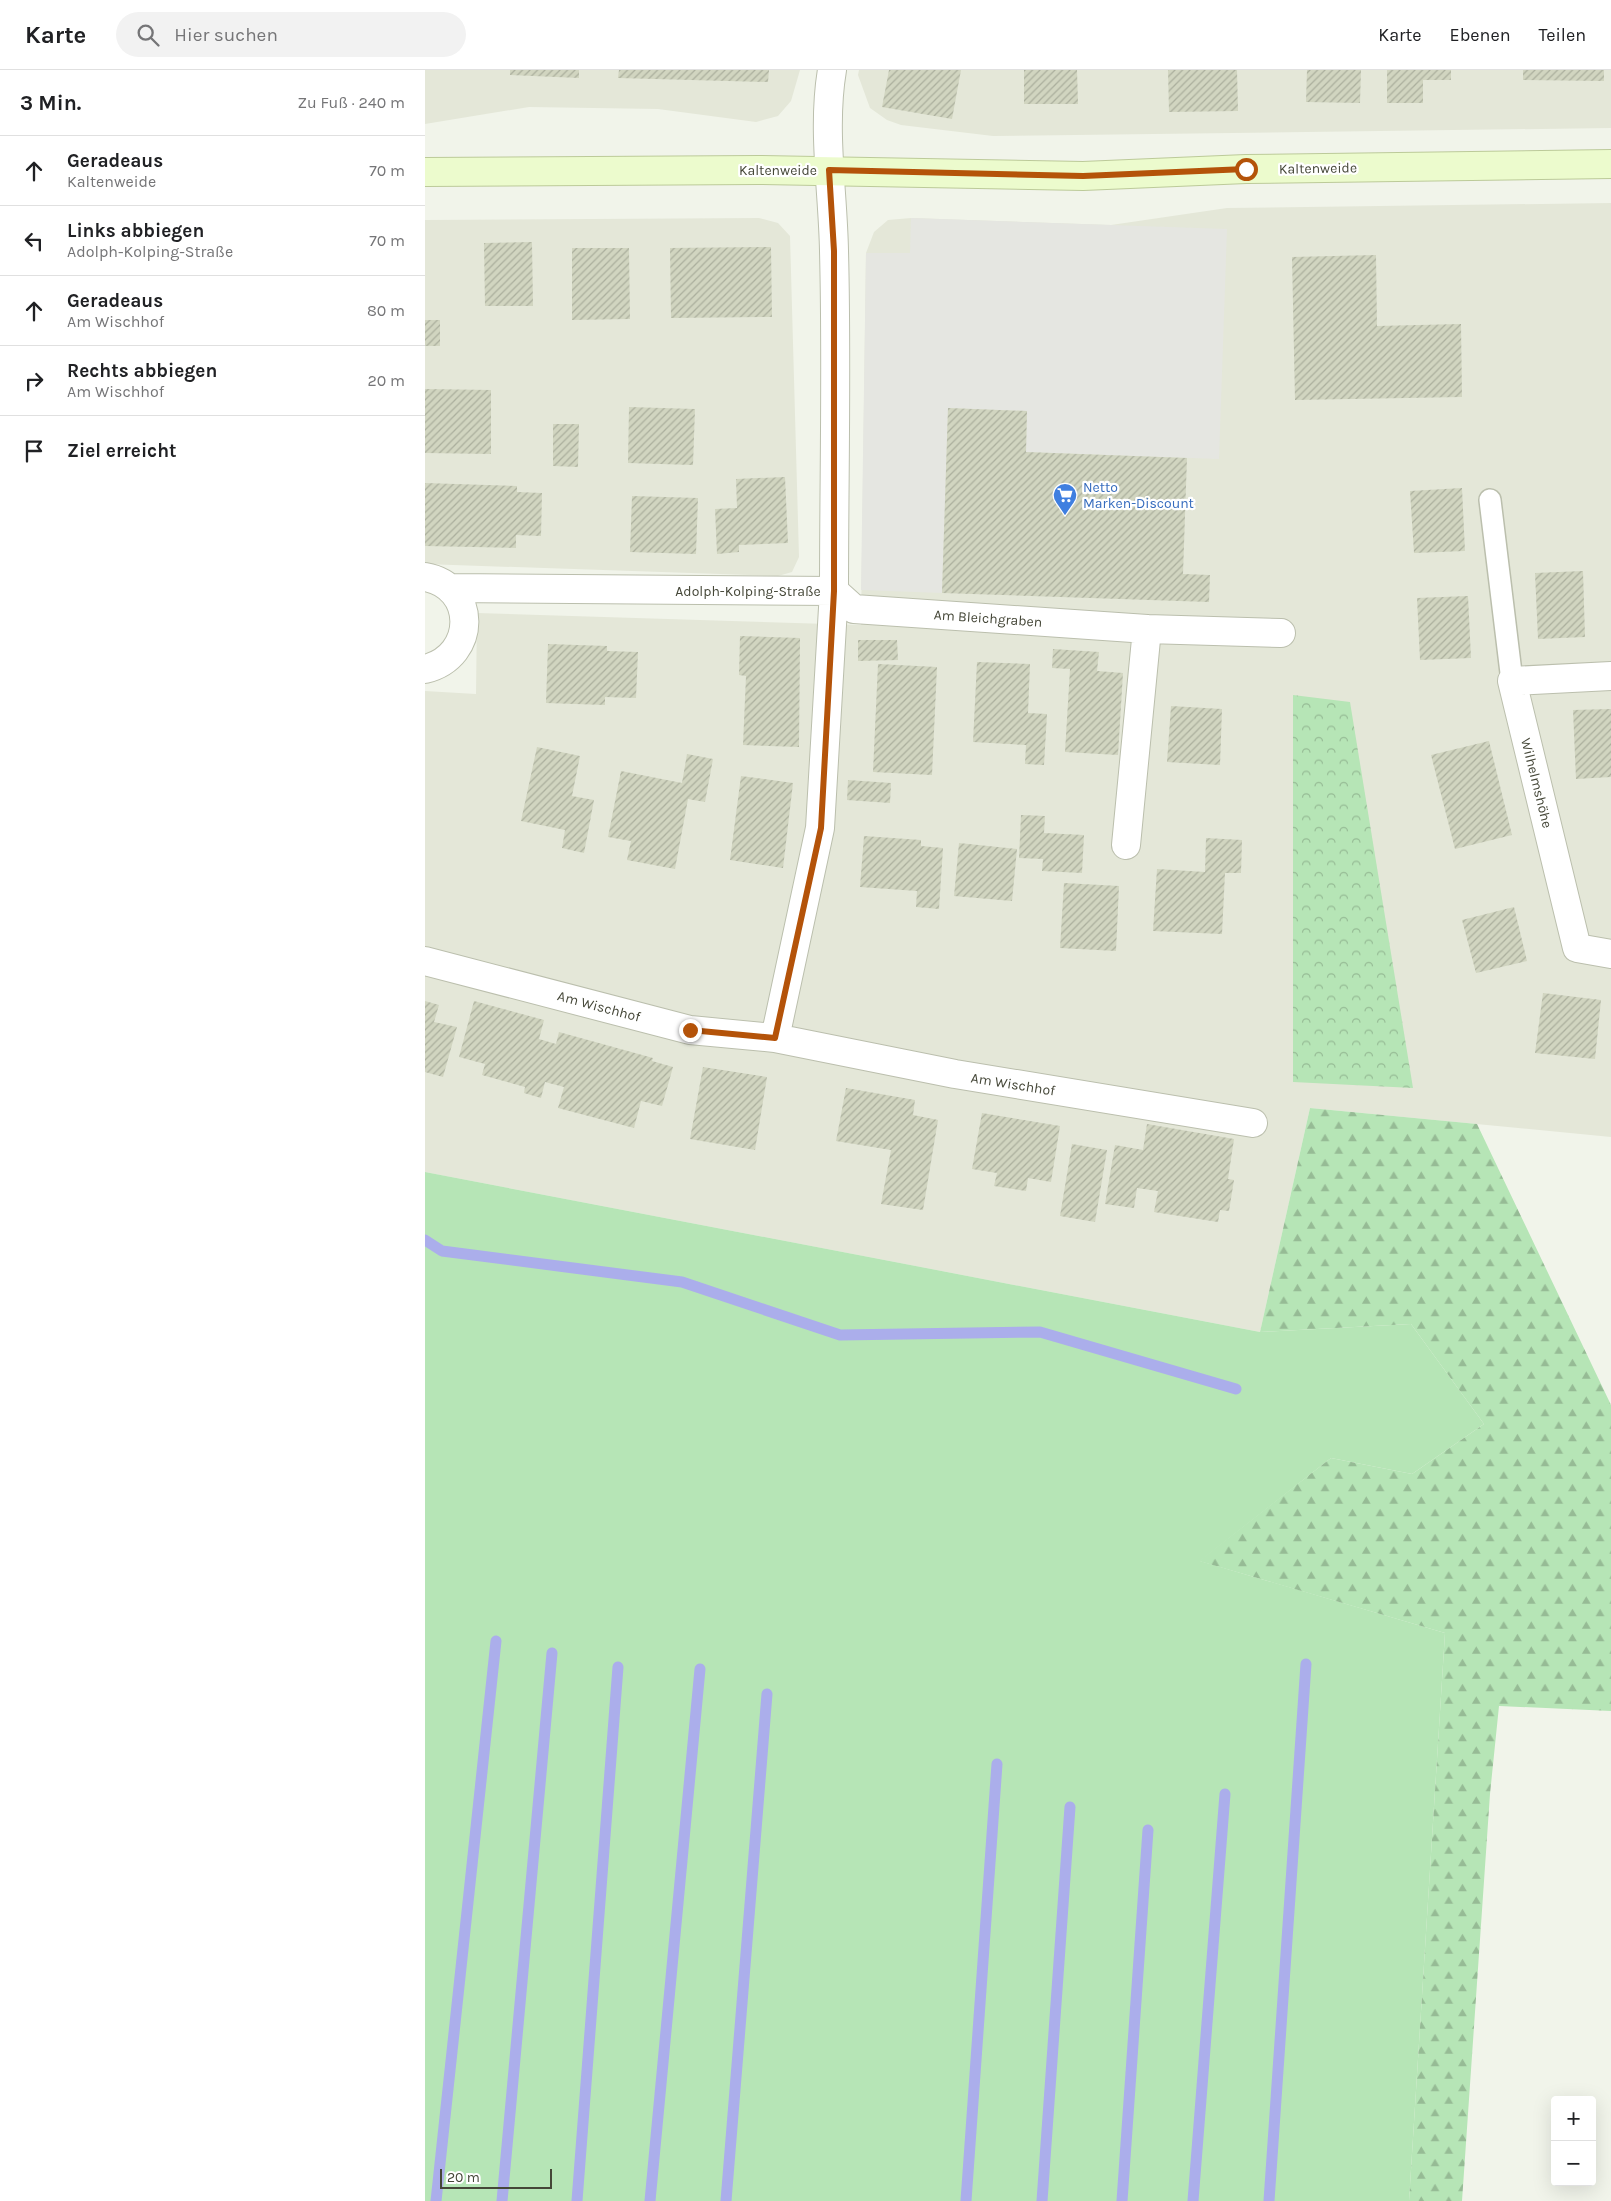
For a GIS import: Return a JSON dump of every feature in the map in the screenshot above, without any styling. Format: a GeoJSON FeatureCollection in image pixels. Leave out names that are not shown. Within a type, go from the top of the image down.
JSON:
{"type":"FeatureCollection","features":[{"type":"Feature","properties":{"kind":"main road","name":"Kaltenweide"},"geometry":{"type":"LineString","coordinates":[[425,172],[829,170],[1083,176],[1246,169],[1611,164]]}},
{"type":"Feature","properties":{"kind":"street","name":"Adolph-Kolping-Straße"},"geometry":{"type":"LineString","coordinates":[[425,577],[435,579],[450,588],[834,591],[834,251],[829,170],[829,88],[832,70]]}},
{"type":"Feature","properties":{"kind":"street"},"geometry":{"type":"LineString","coordinates":[[425,668],[438,666],[453,655],[462,639],[465,621],[461,604],[450,588]]}},
{"type":"Feature","properties":{"kind":"street","name":"Am Bleichgraben"},"geometry":{"type":"LineString","coordinates":[[834,591],[854,609],[1147,629],[1281,633]]}},
{"type":"Feature","properties":{"kind":"street"},"geometry":{"type":"LineString","coordinates":[[775,1038],[821,828],[834,591]]}},
{"type":"Feature","properties":{"kind":"street"},"geometry":{"type":"LineString","coordinates":[[1126,845],[1147,629]]}},
{"type":"Feature","properties":{"kind":"street"},"geometry":{"type":"LineString","coordinates":[[1512,681],[1611,676]]}},
{"type":"Feature","properties":{"kind":"street","name":"Wilhelmshöhe"},"geometry":{"type":"LineString","coordinates":[[1512,681],[1577,948],[1611,954]]}},
{"type":"Feature","properties":{"kind":"street","name":"Am Wischhof"},"geometry":{"type":"LineString","coordinates":[[425,961],[690,1030],[775,1038],[955,1074],[1253,1123]]}},
{"type":"Feature","properties":{"kind":"lane"},"geometry":{"type":"LineString","coordinates":[[1490,500],[1512,681]]}},
{"type":"Feature","properties":{"kind":"shaded area"},"geometry":{"type":"Polygon","coordinates":[[[425,70],[800,70],[791,101],[778,116],[756,122],[658,109],[529,107],[425,124],[425,70]]]}},
{"type":"Feature","properties":{"kind":"shaded area"},"geometry":{"type":"Polygon","coordinates":[[[859,70],[1611,70],[1611,128],[993,136],[901,125],[887,120],[870,108],[858,75],[859,70]]]}},
{"type":"Feature","properties":{"kind":"shaded area"},"geometry":{"type":"Polygon","coordinates":[[[1611,203],[1611,1137],[1310,1108],[1260,1332],[425,1172],[425,691],[476,694],[477,613],[861,625],[866,253],[874,232],[888,220],[911,218],[1111,225],[1227,208],[1611,203]]]}},
{"type":"Feature","properties":{"kind":"shaded area"},"geometry":{"type":"Polygon","coordinates":[[[759,218],[778,223],[790,236],[799,557],[792,572],[778,576],[425,564],[425,220],[759,218]]]}},
{"type":"Feature","properties":{"kind":"shaded area"},"geometry":{"type":"Polygon","coordinates":[[[911,218],[1227,229],[1219,459],[1026,452],[1027,411],[948,408],[942,593],[861,590],[866,253],[910,253],[911,218]]]}},
{"type":"Feature","properties":{"kind":"green space"},"geometry":{"type":"Polygon","coordinates":[[[1293,695],[1350,702],[1413,1088],[1293,1082],[1293,695]]]}},
{"type":"Feature","properties":{"kind":"green space"},"geometry":{"type":"Polygon","coordinates":[[[1310,1108],[1477,1124],[1611,1405],[1611,1711],[1499,1706],[1490,1794],[1462,2201],[1409,2201],[1445,1633],[1199,1561],[1331,1458],[1412,1474],[1484,1424],[1411,1324],[1260,1332],[1310,1108]]]}},
{"type":"Feature","properties":{"kind":"green space"},"geometry":{"type":"Polygon","coordinates":[[[425,1172],[1260,1332],[1411,1324],[1484,1424],[1412,1474],[1331,1458],[1200,1561],[1445,1633],[1409,2201],[425,2201],[425,1172]]]}},
{"type":"Feature","properties":{"kind":"building"},"geometry":{"type":"Polygon","coordinates":[[[510,70],[579,70],[579,78],[510,75],[510,70]]]}},
{"type":"Feature","properties":{"kind":"building"},"geometry":{"type":"Polygon","coordinates":[[[619,70],[769,70],[768,82],[618,78],[619,70]]]}},
{"type":"Feature","properties":{"kind":"building"},"geometry":{"type":"Polygon","coordinates":[[[889,70],[961,70],[952,119],[882,107],[889,70]]]}},
{"type":"Feature","properties":{"kind":"building"},"geometry":{"type":"Polygon","coordinates":[[[1024,70],[1077,70],[1078,104],[1024,104],[1024,70]]]}},
{"type":"Feature","properties":{"kind":"building"},"geometry":{"type":"Polygon","coordinates":[[[1168,70],[1237,70],[1238,111],[1169,112],[1168,70]]]}},
{"type":"Feature","properties":{"kind":"building"},"geometry":{"type":"Polygon","coordinates":[[[1307,70],[1361,70],[1360,103],[1306,102],[1307,70]]]}},
{"type":"Feature","properties":{"kind":"building"},"geometry":{"type":"Polygon","coordinates":[[[1387,70],[1451,70],[1451,80],[1423,80],[1423,103],[1387,103],[1387,70]]]}},
{"type":"Feature","properties":{"kind":"building"},"geometry":{"type":"Polygon","coordinates":[[[1523,70],[1604,70],[1604,81],[1523,80],[1523,70]]]}},
{"type":"Feature","properties":{"kind":"building"},"geometry":{"type":"Polygon","coordinates":[[[532,242],[533,306],[485,306],[484,243],[532,242]]]}},
{"type":"Feature","properties":{"kind":"building"},"geometry":{"type":"Polygon","coordinates":[[[771,247],[772,317],[671,318],[670,248],[771,247]]]}},
{"type":"Feature","properties":{"kind":"building"},"geometry":{"type":"Polygon","coordinates":[[[572,248],[629,248],[630,319],[572,320],[572,248]]]}},
{"type":"Feature","properties":{"kind":"building"},"geometry":{"type":"Polygon","coordinates":[[[1376,255],[1377,326],[1461,324],[1462,397],[1295,400],[1292,257],[1376,255]]]}},
{"type":"Feature","properties":{"kind":"building"},"geometry":{"type":"Polygon","coordinates":[[[425,320],[440,320],[440,346],[425,346],[425,320]]]}},
{"type":"Feature","properties":{"kind":"building"},"geometry":{"type":"Polygon","coordinates":[[[425,389],[491,390],[491,454],[425,453],[425,389]]]}},
{"type":"Feature","properties":{"kind":"building"},"geometry":{"type":"Polygon","coordinates":[[[629,407],[695,409],[693,465],[628,463],[629,407]]]}},
{"type":"Feature","properties":{"kind":"building","name":"Netto Marken-Discount"},"geometry":{"type":"Polygon","coordinates":[[[948,408],[1027,411],[1026,452],[1187,458],[1183,574],[1210,575],[1209,602],[942,593],[948,408]]]}},
{"type":"Feature","properties":{"kind":"building"},"geometry":{"type":"Polygon","coordinates":[[[553,424],[579,424],[578,467],[553,466],[553,424]]]}},
{"type":"Feature","properties":{"kind":"building"},"geometry":{"type":"Polygon","coordinates":[[[785,477],[788,543],[739,545],[739,552],[717,554],[715,509],[737,508],[736,479],[785,477]]]}},
{"type":"Feature","properties":{"kind":"building"},"geometry":{"type":"Polygon","coordinates":[[[425,483],[517,486],[517,492],[542,493],[541,536],[516,535],[516,548],[425,546],[425,483]]]}},
{"type":"Feature","properties":{"kind":"building"},"geometry":{"type":"Polygon","coordinates":[[[1462,488],[1465,551],[1414,553],[1410,491],[1462,488]]]}},
{"type":"Feature","properties":{"kind":"building"},"geometry":{"type":"Polygon","coordinates":[[[632,496],[698,498],[696,554],[630,552],[632,496]]]}},
{"type":"Feature","properties":{"kind":"building"},"geometry":{"type":"Polygon","coordinates":[[[1583,571],[1585,637],[1538,639],[1535,573],[1583,571]]]}},
{"type":"Feature","properties":{"kind":"building"},"geometry":{"type":"Polygon","coordinates":[[[1468,596],[1471,658],[1420,660],[1417,598],[1468,596]]]}},
{"type":"Feature","properties":{"kind":"building"},"geometry":{"type":"Polygon","coordinates":[[[740,636],[800,638],[799,747],[743,745],[746,676],[739,675],[740,636]]]}},
{"type":"Feature","properties":{"kind":"building"},"geometry":{"type":"Polygon","coordinates":[[[858,640],[897,640],[898,660],[858,661],[858,640]]]}},
{"type":"Feature","properties":{"kind":"building"},"geometry":{"type":"Polygon","coordinates":[[[548,644],[607,646],[607,651],[638,652],[636,698],[605,697],[605,705],[546,703],[548,644]]]}},
{"type":"Feature","properties":{"kind":"building"},"geometry":{"type":"Polygon","coordinates":[[[1053,649],[1099,652],[1097,671],[1123,673],[1118,755],[1065,752],[1070,669],[1052,668],[1053,649]]]}},
{"type":"Feature","properties":{"kind":"building"},"geometry":{"type":"Polygon","coordinates":[[[977,662],[1030,664],[1028,713],[1047,714],[1044,765],[1025,764],[1026,745],[973,742],[977,662]]]}},
{"type":"Feature","properties":{"kind":"building"},"geometry":{"type":"Polygon","coordinates":[[[878,664],[937,667],[932,775],[873,772],[878,664]]]}},
{"type":"Feature","properties":{"kind":"building"},"geometry":{"type":"Polygon","coordinates":[[[1171,706],[1222,709],[1220,765],[1167,762],[1171,706]]]}},
{"type":"Feature","properties":{"kind":"building"},"geometry":{"type":"Polygon","coordinates":[[[1611,709],[1611,777],[1576,779],[1573,710],[1611,709]]]}},
{"type":"Feature","properties":{"kind":"building"},"geometry":{"type":"Polygon","coordinates":[[[1489,741],[1512,835],[1455,849],[1431,755],[1489,741]]]}},
{"type":"Feature","properties":{"kind":"building"},"geometry":{"type":"Polygon","coordinates":[[[537,747],[580,756],[572,796],[594,800],[584,853],[562,848],[565,830],[521,821],[537,747]]]}},
{"type":"Feature","properties":{"kind":"building"},"geometry":{"type":"Polygon","coordinates":[[[687,754],[713,759],[705,802],[688,799],[675,869],[627,860],[631,841],[608,837],[621,771],[682,783],[687,754]]]}},
{"type":"Feature","properties":{"kind":"building"},"geometry":{"type":"Polygon","coordinates":[[[741,776],[793,783],[783,868],[730,860],[741,776]]]}},
{"type":"Feature","properties":{"kind":"building"},"geometry":{"type":"Polygon","coordinates":[[[848,780],[891,783],[890,803],[847,800],[848,780]]]}},
{"type":"Feature","properties":{"kind":"building"},"geometry":{"type":"Polygon","coordinates":[[[1021,815],[1045,816],[1044,833],[1084,835],[1082,873],[1042,871],[1043,859],[1019,858],[1021,815]]]}},
{"type":"Feature","properties":{"kind":"building"},"geometry":{"type":"Polygon","coordinates":[[[864,836],[921,840],[921,846],[943,848],[939,909],[916,907],[917,891],[860,887],[864,836]]]}},
{"type":"Feature","properties":{"kind":"building"},"geometry":{"type":"Polygon","coordinates":[[[1206,838],[1242,840],[1241,873],[1225,873],[1222,934],[1153,931],[1157,869],[1205,872],[1206,838]]]}},
{"type":"Feature","properties":{"kind":"building"},"geometry":{"type":"Polygon","coordinates":[[[959,843],[1017,849],[1012,901],[954,896],[959,843]]]}},
{"type":"Feature","properties":{"kind":"building"},"geometry":{"type":"Polygon","coordinates":[[[1064,883],[1119,886],[1116,951],[1060,948],[1064,883]]]}},
{"type":"Feature","properties":{"kind":"building"},"geometry":{"type":"Polygon","coordinates":[[[1514,907],[1527,961],[1476,973],[1462,920],[1514,907]]]}},
{"type":"Feature","properties":{"kind":"building"},"geometry":{"type":"Polygon","coordinates":[[[1543,993],[1601,1000],[1595,1059],[1535,1053],[1543,993]]]}},
{"type":"Feature","properties":{"kind":"building"},"geometry":{"type":"Polygon","coordinates":[[[425,1001],[439,1005],[434,1022],[457,1027],[443,1077],[425,1072],[425,1001]]]}},
{"type":"Feature","properties":{"kind":"building"},"geometry":{"type":"Polygon","coordinates":[[[474,1001],[544,1020],[539,1039],[556,1044],[559,1032],[653,1058],[652,1061],[673,1067],[662,1106],[641,1101],[634,1128],[558,1108],[564,1087],[545,1082],[541,1098],[524,1093],[525,1087],[482,1075],[485,1064],[459,1057],[474,1001]]]}},
{"type":"Feature","properties":{"kind":"building"},"geometry":{"type":"Polygon","coordinates":[[[703,1067],[767,1077],[755,1150],[690,1139],[703,1067]]]}},
{"type":"Feature","properties":{"kind":"building"},"geometry":{"type":"Polygon","coordinates":[[[846,1088],[915,1100],[913,1115],[938,1120],[923,1210],[881,1204],[891,1150],[836,1141],[846,1088]]]}},
{"type":"Feature","properties":{"kind":"building"},"geometry":{"type":"Polygon","coordinates":[[[982,1113],[1060,1126],[1051,1182],[1028,1178],[1026,1191],[994,1186],[997,1173],[972,1169],[982,1113]]]}},
{"type":"Feature","properties":{"kind":"building"},"geometry":{"type":"Polygon","coordinates":[[[1147,1124],[1234,1139],[1228,1179],[1234,1180],[1229,1211],[1220,1210],[1218,1222],[1154,1212],[1158,1191],[1137,1188],[1134,1208],[1105,1204],[1115,1145],[1143,1150],[1147,1124]]]}},
{"type":"Feature","properties":{"kind":"building"},"geometry":{"type":"Polygon","coordinates":[[[1072,1144],[1107,1150],[1095,1222],[1060,1216],[1072,1144]]]}},
{"type":"Feature","properties":{"kind":"waterway"},"geometry":{"type":"LineString","coordinates":[[425,1240],[442,1251],[682,1282],[840,1335],[1040,1332],[1236,1389]]}},
{"type":"Feature","properties":{"kind":"waterway"},"geometry":{"type":"LineString","coordinates":[[436,2201],[496,1641]]}},
{"type":"Feature","properties":{"kind":"waterway"},"geometry":{"type":"LineString","coordinates":[[502,2201],[552,1653]]}},
{"type":"Feature","properties":{"kind":"waterway"},"geometry":{"type":"LineString","coordinates":[[1269,2201],[1306,1664]]}},
{"type":"Feature","properties":{"kind":"waterway"},"geometry":{"type":"LineString","coordinates":[[577,2201],[618,1667]]}},
{"type":"Feature","properties":{"kind":"waterway"},"geometry":{"type":"LineString","coordinates":[[650,2201],[700,1669]]}},
{"type":"Feature","properties":{"kind":"waterway"},"geometry":{"type":"LineString","coordinates":[[726,2201],[767,1694]]}},
{"type":"Feature","properties":{"kind":"waterway"},"geometry":{"type":"LineString","coordinates":[[966,2201],[997,1764]]}},
{"type":"Feature","properties":{"kind":"waterway"},"geometry":{"type":"LineString","coordinates":[[1193,2201],[1225,1794]]}},
{"type":"Feature","properties":{"kind":"waterway"},"geometry":{"type":"LineString","coordinates":[[1042,2201],[1070,1807]]}},
{"type":"Feature","properties":{"kind":"waterway"},"geometry":{"type":"LineString","coordinates":[[1122,2201],[1148,1830]]}},
{"type":"Feature","properties":{"kind":"place","name":"Netto Marken-Discount"},"geometry":{"type":"Point","coordinates":[1065,516]}},
{"type":"Feature","properties":{"kind":"route"},"geometry":{"type":"LineString","coordinates":[[690,1030],[775,1038],[821,828],[834,591],[834,251],[829,170],[900,174],[1083,176],[1246,169]]}}]}
